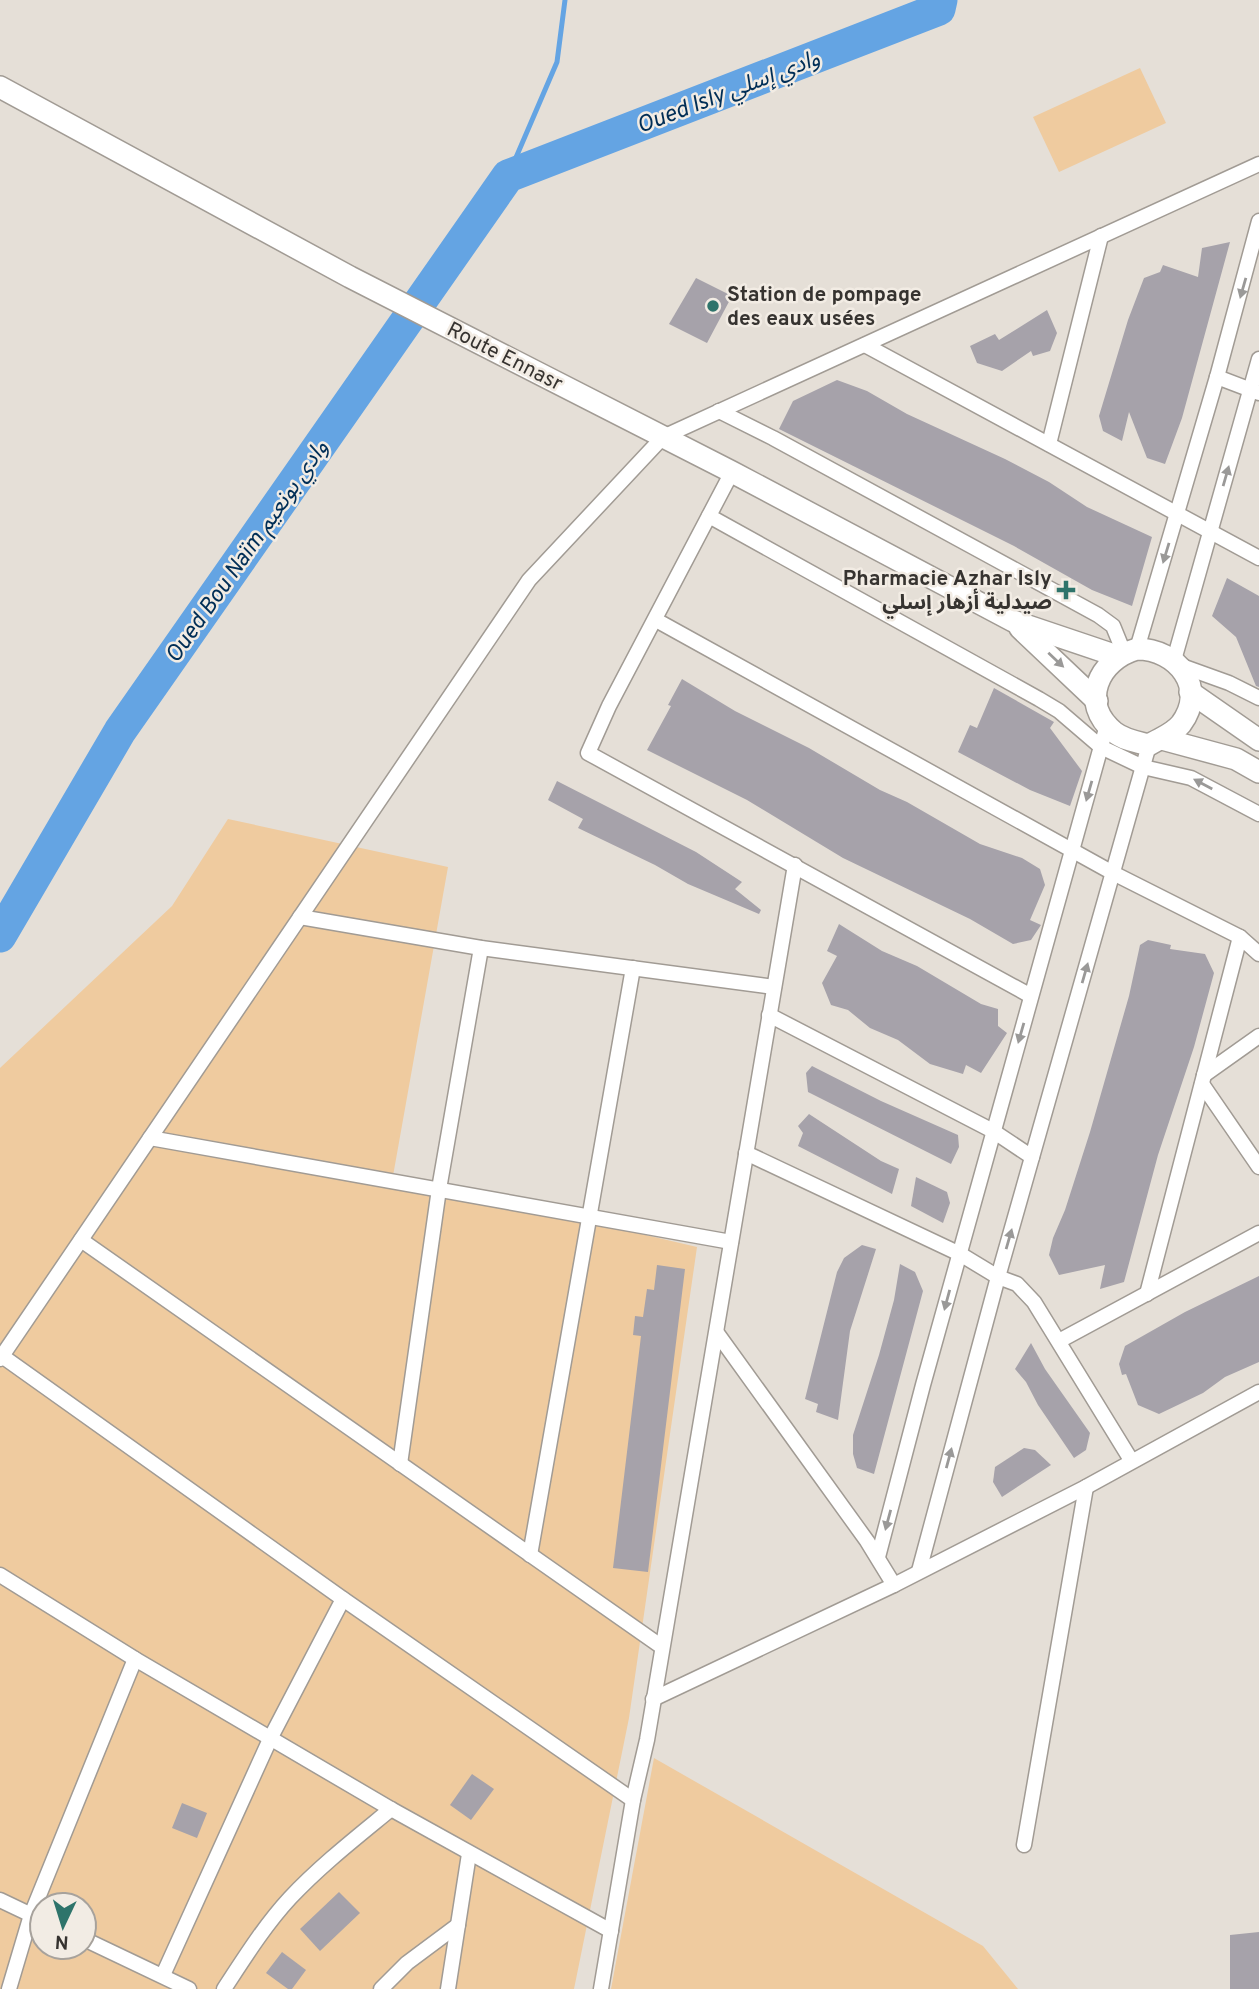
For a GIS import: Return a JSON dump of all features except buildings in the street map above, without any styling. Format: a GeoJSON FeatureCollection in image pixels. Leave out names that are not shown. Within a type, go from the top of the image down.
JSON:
{"type":"FeatureCollection","features":[{"type":"Feature","properties":{"kind":"main road","name":"Route Ennasr"},"geometry":{"type":"LineString","coordinates":[[0,86],[350,277],[732,472],[1013,621],[1126,653]]}},
{"type":"Feature","properties":{"kind":"main road","name":"Route Ennasr"},"geometry":{"type":"LineString","coordinates":[[1013,621],[1097,701]]}},
{"type":"Feature","properties":{"kind":"main road"},"geometry":{"type":"LineString","coordinates":[[1156,742],[1181,724],[1186,714],[1190,692],[1187,678],[1176,662],[1163,653],[1150,649],[1126,653],[1108,665],[1100,676],[1097,701],[1107,725],[1126,739],[1156,742],[1236,759],[1259,772]]}},
{"type":"Feature","properties":{"kind":"main road"},"geometry":{"type":"LineString","coordinates":[[1190,692],[1259,740]]}},
{"type":"Feature","properties":{"kind":"street"},"geometry":{"type":"LineString","coordinates":[[633,1800],[1,1358],[528,580],[663,437],[1259,164]]}},
{"type":"Feature","properties":{"kind":"street"},"geometry":{"type":"LineString","coordinates":[[1126,653],[1178,514],[1217,377],[1254,263],[1259,222]]}},
{"type":"Feature","properties":{"kind":"street"},"geometry":{"type":"LineString","coordinates":[[1049,444],[1101,236]]}},
{"type":"Feature","properties":{"kind":"street"},"geometry":{"type":"LineString","coordinates":[[865,345],[1259,558]]}},
{"type":"Feature","properties":{"kind":"street"},"geometry":{"type":"LineString","coordinates":[[1259,359],[1255,391],[1210,531],[1176,662],[1259,698]]}},
{"type":"Feature","properties":{"kind":"street"},"geometry":{"type":"LineString","coordinates":[[1217,377],[1255,391]]}},
{"type":"Feature","properties":{"kind":"street"},"geometry":{"type":"LineString","coordinates":[[719,411],[785,444],[1098,615],[1113,626],[1126,653]]}},
{"type":"Feature","properties":{"kind":"street"},"geometry":{"type":"LineString","coordinates":[[732,472],[609,706],[588,753],[1031,996]]}},
{"type":"Feature","properties":{"kind":"street"},"geometry":{"type":"LineString","coordinates":[[709,516],[1039,699],[1059,711],[1101,747],[1143,767],[1191,778],[1259,814]]}},
{"type":"Feature","properties":{"kind":"street"},"geometry":{"type":"LineString","coordinates":[[656,620],[1113,873],[1240,937],[1259,954]]}},
{"type":"Feature","properties":{"kind":"street"},"geometry":{"type":"LineString","coordinates":[[878,1557],[993,1131],[1107,725]]}},
{"type":"Feature","properties":{"kind":"street"},"geometry":{"type":"LineString","coordinates":[[919,1572],[998,1278],[1143,767],[1156,742]]}},
{"type":"Feature","properties":{"kind":"street"},"geometry":{"type":"LineString","coordinates":[[601,1989],[795,865]]}},
{"type":"Feature","properties":{"kind":"street"},"geometry":{"type":"LineString","coordinates":[[300,917],[481,948],[774,987]]}},
{"type":"Feature","properties":{"kind":"street"},"geometry":{"type":"LineString","coordinates":[[1147,1294],[1240,937]]}},
{"type":"Feature","properties":{"kind":"street"},"geometry":{"type":"LineString","coordinates":[[400,1464],[439,1189],[481,948]]}},
{"type":"Feature","properties":{"kind":"street"},"geometry":{"type":"LineString","coordinates":[[530,1555],[633,968]]}},
{"type":"Feature","properties":{"kind":"street"},"geometry":{"type":"LineString","coordinates":[[769,1015],[993,1131],[1032,1157]]}},
{"type":"Feature","properties":{"kind":"street"},"geometry":{"type":"LineString","coordinates":[[1203,1079],[1259,1036]]}},
{"type":"Feature","properties":{"kind":"street"},"geometry":{"type":"LineString","coordinates":[[1203,1079],[1259,1167]]}},
{"type":"Feature","properties":{"kind":"street"},"geometry":{"type":"LineString","coordinates":[[150,1138],[731,1242]]}},
{"type":"Feature","properties":{"kind":"street"},"geometry":{"type":"LineString","coordinates":[[746,1153],[960,1254],[998,1278],[1017,1284],[1028,1293],[1131,1460]]}},
{"type":"Feature","properties":{"kind":"street"},"geometry":{"type":"LineString","coordinates":[[1059,1341],[1259,1233]]}},
{"type":"Feature","properties":{"kind":"street"},"geometry":{"type":"LineString","coordinates":[[81,1240],[662,1647]]}},
{"type":"Feature","properties":{"kind":"street"},"geometry":{"type":"LineString","coordinates":[[716,1333],[878,1557],[894,1585]]}},
{"type":"Feature","properties":{"kind":"street"},"geometry":{"type":"LineString","coordinates":[[653,1699],[894,1585],[1086,1487],[1259,1392]]}},
{"type":"Feature","properties":{"kind":"street"},"geometry":{"type":"LineString","coordinates":[[1024,1845],[1086,1487]]}},
{"type":"Feature","properties":{"kind":"street"},"geometry":{"type":"LineString","coordinates":[[0,1575],[135,1659],[391,1809],[611,1931]]}},
{"type":"Feature","properties":{"kind":"street"},"geometry":{"type":"LineString","coordinates":[[163,1975],[271,1737],[343,1599]]}},
{"type":"Feature","properties":{"kind":"street"},"geometry":{"type":"LineString","coordinates":[[46,1891],[135,1659]]}},
{"type":"Feature","properties":{"kind":"street"},"geometry":{"type":"LineString","coordinates":[[224,1989],[263,1930],[290,1898],[318,1870],[391,1809]]}},
{"type":"Feature","properties":{"kind":"street"},"geometry":{"type":"LineString","coordinates":[[449,1989],[469,1854]]}},
{"type":"Feature","properties":{"kind":"street"},"geometry":{"type":"LineString","coordinates":[[0,1900],[28,1913]]}},
{"type":"Feature","properties":{"kind":"street"},"geometry":{"type":"LineString","coordinates":[[381,1989],[407,1963],[458,1925]]}},
{"type":"Feature","properties":{"kind":"street"},"geometry":{"type":"LineString","coordinates":[[9,1989],[28,1938]]}},
{"type":"Feature","properties":{"kind":"street"},"geometry":{"type":"LineString","coordinates":[[98,1945],[189,1989]]}},
{"type":"Feature","properties":{"kind":"shaded area"},"geometry":{"type":"Polygon","coordinates":[[[1140,68],[1166,123],[1059,172],[1033,117],[1140,68]]]}},
{"type":"Feature","properties":{"kind":"shaded area"},"geometry":{"type":"Polygon","coordinates":[[[228,819],[448,867],[393,1176],[697,1247],[629,1718],[574,1989],[0,1989],[0,1068],[172,906],[228,819]]]}},
{"type":"Feature","properties":{"kind":"shaded area"},"geometry":{"type":"Polygon","coordinates":[[[654,1758],[983,1946],[1018,1989],[611,1989],[654,1758]]]}},
{"type":"Feature","properties":{"kind":"waterway"},"geometry":{"type":"LineString","coordinates":[[508,176],[557,62],[565,0]]}},
{"type":"Feature","properties":{"kind":"waterway","name":"Oued Bou Naïm وادي بونعيم"},"geometry":{"type":"LineString","coordinates":[[0,936],[120,731],[508,176],[939,9],[941,0]]}},
{"type":"Feature","properties":{"kind":"place","name":"Station de pompage des eaux usées"},"geometry":{"type":"Point","coordinates":[713,306]}},
{"type":"Feature","properties":{"kind":"place","name":"Pharmacie Azhar Isly صيدلية أزهار إسلي"},"geometry":{"type":"Point","coordinates":[1066,590]}},
{"type":"Feature","properties":{"kind":"water label","name":"Oued Isly وادي إسلي"},"geometry":{"type":"Point","coordinates":[728,91]}}]}
